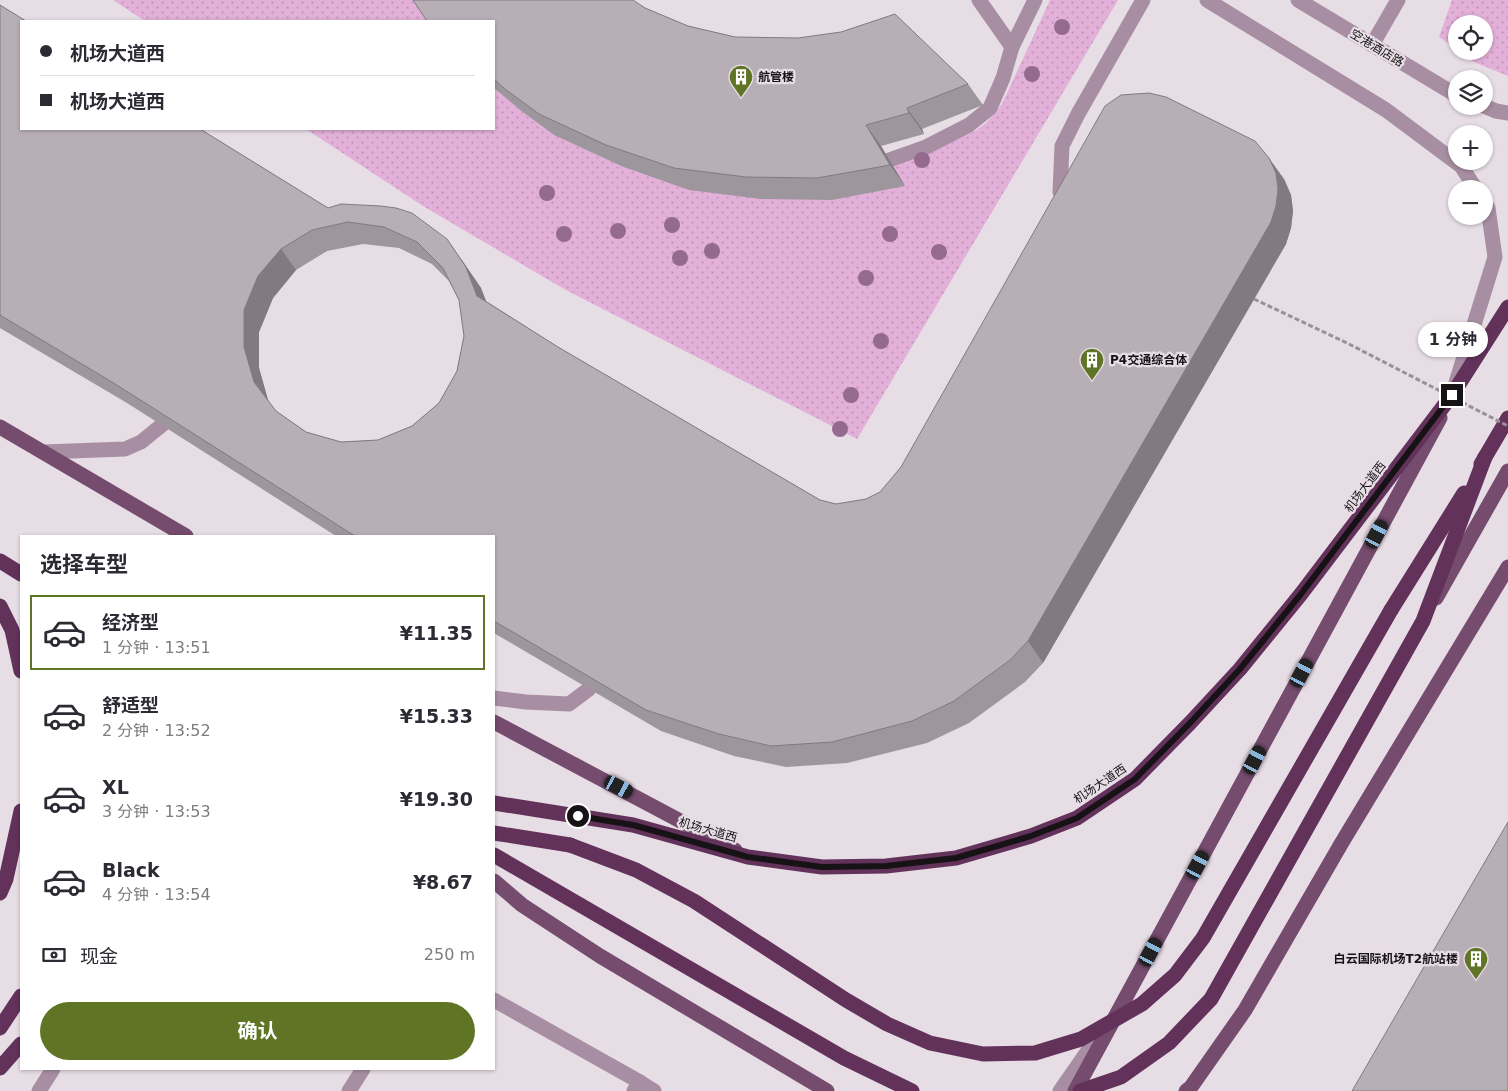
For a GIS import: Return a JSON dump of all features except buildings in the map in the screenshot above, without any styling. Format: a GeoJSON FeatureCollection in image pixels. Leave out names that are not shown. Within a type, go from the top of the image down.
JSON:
{"type":"FeatureCollection","features":[{"type":"Feature","properties":{"kind":"highway","name":"机场大道西"},"geometry":{"type":"LineString","coordinates":[[495,803],[633,825],[748,857],[822,867],[886,866],[956,858],[1031,836],[1077,818],[1135,779],[1240,669],[1301,594],[1452,395],[1508,307]]}},
{"type":"Feature","properties":{"kind":"highway"},"geometry":{"type":"LineString","coordinates":[[495,833],[570,845],[636,870],[694,901],[846,1000],[887,1024],[930,1043],[983,1054],[1034,1053],[1081,1039],[1142,1004],[1176,975],[1203,938],[1391,610],[1508,418]]}},
{"type":"Feature","properties":{"kind":"highway"},"geometry":{"type":"LineString","coordinates":[[1080,1091],[1121,1077],[1169,1043],[1211,999],[1423,622],[1485,457]]}},
{"type":"Feature","properties":{"kind":"highway"},"geometry":{"type":"LineString","coordinates":[[0,561],[20,573]]}},
{"type":"Feature","properties":{"kind":"highway"},"geometry":{"type":"LineString","coordinates":[[0,606],[12,630],[20,666]]}},
{"type":"Feature","properties":{"kind":"highway"},"geometry":{"type":"LineString","coordinates":[[0,893],[6,879],[20,815]]}},
{"type":"Feature","properties":{"kind":"highway"},"geometry":{"type":"LineString","coordinates":[[495,856],[844,1058],[912,1091]]}},
{"type":"Feature","properties":{"kind":"highway"},"geometry":{"type":"LineString","coordinates":[[0,1028],[20,998]]}},
{"type":"Feature","properties":{"kind":"highway"},"geometry":{"type":"LineString","coordinates":[[0,1068],[20,1045]]}},
{"type":"Feature","properties":{"kind":"main road"},"geometry":{"type":"LineString","coordinates":[[1075,1091],[1452,395]]}},
{"type":"Feature","properties":{"kind":"main road"},"geometry":{"type":"LineString","coordinates":[[0,427],[184,535]]}},
{"type":"Feature","properties":{"kind":"main road"},"geometry":{"type":"LineString","coordinates":[[1423,622],[1508,471]]}},
{"type":"Feature","properties":{"kind":"main road"},"geometry":{"type":"LineString","coordinates":[[1186,1091],[1191,1087],[1245,1010],[1341,844],[1508,566]]}},
{"type":"Feature","properties":{"kind":"main road"},"geometry":{"type":"LineString","coordinates":[[495,723],[748,857]]}},
{"type":"Feature","properties":{"kind":"main road"},"geometry":{"type":"LineString","coordinates":[[495,883],[522,905],[600,956],[827,1091]]}},
{"type":"Feature","properties":{"kind":"street"},"geometry":{"type":"LineString","coordinates":[[979,0],[1012,47]]}},
{"type":"Feature","properties":{"kind":"street"},"geometry":{"type":"LineString","coordinates":[[889,160],[935,143],[969,125],[990,108],[1003,78],[1012,47],[1035,0]]}},
{"type":"Feature","properties":{"kind":"street"},"geometry":{"type":"LineString","coordinates":[[1072,212],[1060,192],[1062,146],[1078,114],[1143,0]]}},
{"type":"Feature","properties":{"kind":"street"},"geometry":{"type":"LineString","coordinates":[[1207,0],[1386,110],[1461,166],[1470,180]]}},
{"type":"Feature","properties":{"kind":"street","name":"空港酒店路"},"geometry":{"type":"LineString","coordinates":[[1298,0],[1448,89]]}},
{"type":"Feature","properties":{"kind":"street"},"geometry":{"type":"LineString","coordinates":[[1372,45],[1398,0]]}},
{"type":"Feature","properties":{"kind":"street"},"geometry":{"type":"LineString","coordinates":[[1493,110],[1508,114]]}},
{"type":"Feature","properties":{"kind":"street"},"geometry":{"type":"LineString","coordinates":[[1452,395],[1495,257],[1490,225]]}},
{"type":"Feature","properties":{"kind":"street"},"geometry":{"type":"LineString","coordinates":[[44,452],[125,449],[142,442],[162,426]]}},
{"type":"Feature","properties":{"kind":"street"},"geometry":{"type":"LineString","coordinates":[[495,698],[569,704],[589,689]]}},
{"type":"Feature","properties":{"kind":"street"},"geometry":{"type":"LineString","coordinates":[[1060,1091],[1132,986]]}},
{"type":"Feature","properties":{"kind":"street"},"geometry":{"type":"LineString","coordinates":[[495,1001],[637,1086],[654,1091]]}},
{"type":"Feature","properties":{"kind":"street"},"geometry":{"type":"LineString","coordinates":[[39,1091],[52,1070]]}},
{"type":"Feature","properties":{"kind":"street"},"geometry":{"type":"LineString","coordinates":[[349,1091],[362,1070]]}},
{"type":"Feature","properties":{"kind":"path"},"geometry":{"type":"LineString","coordinates":[[1254,299],[1508,426]]}},
{"type":"Feature","properties":{"kind":"shaded area"},"geometry":{"type":"Polygon","coordinates":[[[113,0],[415,0],[428,20],[143,20],[113,0]]]}},
{"type":"Feature","properties":{"kind":"shaded area"},"geometry":{"type":"Polygon","coordinates":[[[1050,0],[1118,0],[857,439],[564,289],[423,206],[308,130],[495,130],[495,89],[554,135],[621,166],[904,186],[889,160],[913,159],[975,131],[986,123],[1002,104],[1050,0]]]}},
{"type":"Feature","properties":{"kind":"shaded area"},"geometry":{"type":"Polygon","coordinates":[[[1452,0],[1508,0],[1508,76],[1471,60],[1493,60],[1493,15],[1448,15],[1448,43],[1439,37],[1452,0]]]}},
{"type":"Feature","properties":{"kind":"place","name":"航管楼"},"geometry":{"type":"Point","coordinates":[741,98]}},
{"type":"Feature","properties":{"kind":"place","name":"P4交通综合体"},"geometry":{"type":"Point","coordinates":[1092,381]}},
{"type":"Feature","properties":{"kind":"place","name":"白云国际机场T2航站楼"},"geometry":{"type":"Point","coordinates":[1476,980]}},
{"type":"Feature","properties":{"kind":"route"},"geometry":{"type":"LineString","coordinates":[[578,816],[633,825],[748,857],[822,867],[886,866],[956,858],[1031,836],[1077,818],[1135,779],[1240,669],[1374,501],[1452,395]]}}]}
